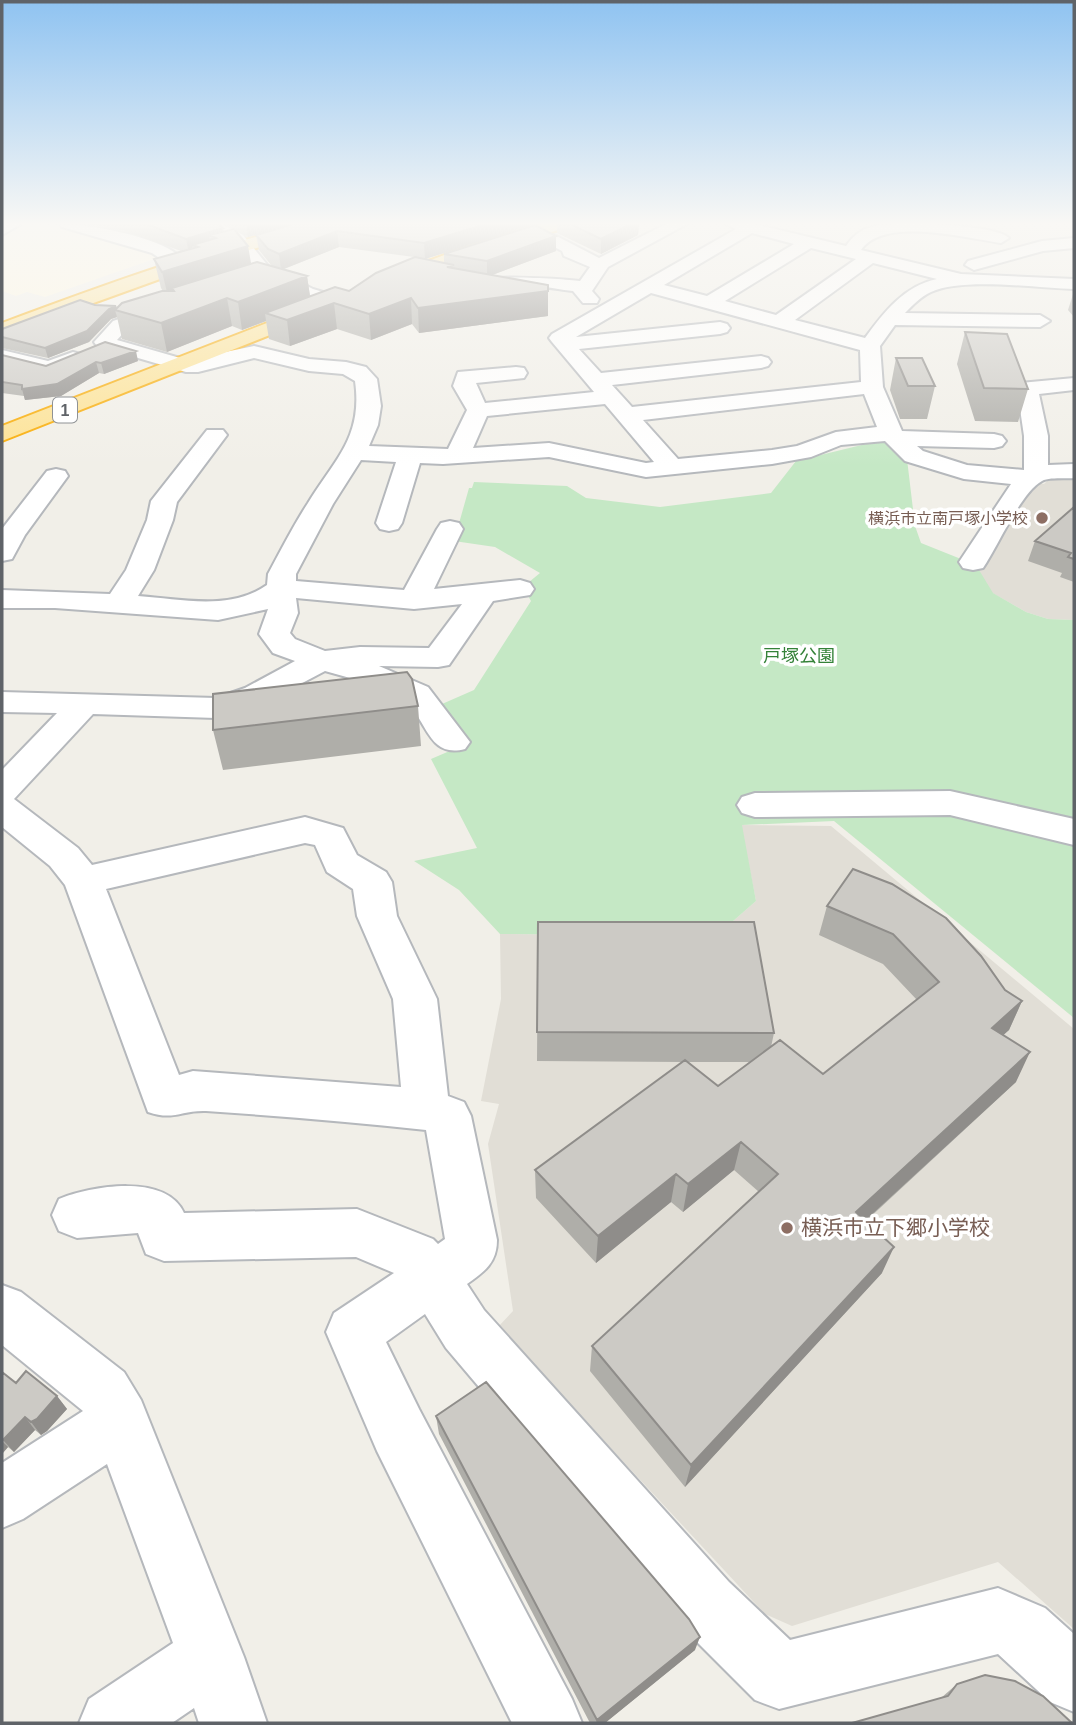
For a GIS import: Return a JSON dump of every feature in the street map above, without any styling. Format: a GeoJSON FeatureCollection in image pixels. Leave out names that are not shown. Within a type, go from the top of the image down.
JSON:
{"type":"FeatureCollection","features":[{"type":"Feature","properties":{"kind":"highway"},"geometry":{"type":"LineString","coordinates":[[2,321],[48,304]]}},
{"type":"Feature","properties":{"kind":"highway"},"geometry":{"type":"LineString","coordinates":[[2,330],[69,304]]}},
{"type":"Feature","properties":{"kind":"highway","name":"1"},"geometry":{"type":"LineString","coordinates":[[2,434],[329,304]]}},
{"type":"Feature","properties":{"kind":"highway","name":"1"},"geometry":{"type":"LineString","coordinates":[[2,425],[127,384]]}},
{"type":"Feature","properties":{"kind":"street"},"geometry":{"type":"LineString","coordinates":[[2,356],[50,368],[98,348],[120,325],[182,304]]}},
{"type":"Feature","properties":{"kind":"street"},"geometry":{"type":"LineString","coordinates":[[600,304],[608,308]]}},
{"type":"Feature","properties":{"kind":"street"},"geometry":{"type":"LineString","coordinates":[[614,304],[559,338],[672,467]]}},
{"type":"Feature","properties":{"kind":"street"},"geometry":{"type":"LineString","coordinates":[[703,304],[720,328],[802,395]]}},
{"type":"Feature","properties":{"kind":"street"},"geometry":{"type":"LineString","coordinates":[[716,304],[871,344],[900,343]]}},
{"type":"Feature","properties":{"kind":"street"},"geometry":{"type":"LineString","coordinates":[[779,322],[803,304]]}},
{"type":"Feature","properties":{"kind":"street"},"geometry":{"type":"LineString","coordinates":[[904,304],[871,344],[872,387],[894,436],[914,456],[932,464],[964,472],[1033,475],[1074,471]]}},
{"type":"Feature","properties":{"kind":"street"},"geometry":{"type":"LineString","coordinates":[[889,319],[1040,321]]}},
{"type":"Feature","properties":{"kind":"street"},"geometry":{"type":"LineString","coordinates":[[564,344],[720,328]]}},
{"type":"Feature","properties":{"kind":"street"},"geometry":{"type":"LineString","coordinates":[[104,342],[176,365],[198,366],[254,352],[309,365],[334,366],[358,372],[366,379],[370,406],[366,425],[354,452],[314,515],[282,574],[283,613],[274,634],[284,646],[322,661],[366,672],[416,694],[453,742]]}},
{"type":"Feature","properties":{"kind":"street"},"geometry":{"type":"LineString","coordinates":[[595,380],[761,362]]}},
{"type":"Feature","properties":{"kind":"street"},"geometry":{"type":"LineString","coordinates":[[478,410],[464,386],[466,377],[516,373]]}},
{"type":"Feature","properties":{"kind":"street"},"geometry":{"type":"LineString","coordinates":[[973,562],[1033,475],[1036,436],[1028,388],[1074,384]]}},
{"type":"Feature","properties":{"kind":"street"},"geometry":{"type":"LineString","coordinates":[[626,415],[872,387]]}},
{"type":"Feature","properties":{"kind":"street"},"geometry":{"type":"LineString","coordinates":[[478,410],[610,397]]}},
{"type":"Feature","properties":{"kind":"street"},"geometry":{"type":"LineString","coordinates":[[458,455],[478,410]]}},
{"type":"Feature","properties":{"kind":"street"},"geometry":{"type":"LineString","coordinates":[[354,452],[410,457],[549,450],[646,470],[772,457],[802,452],[836,439],[868,434],[994,441]]}},
{"type":"Feature","properties":{"kind":"street"},"geometry":{"type":"LineString","coordinates":[[119,603],[140,570],[160,520],[164,500],[215,435]]}},
{"type":"Feature","properties":{"kind":"street"},"geometry":{"type":"LineString","coordinates":[[389,523],[410,457]]}},
{"type":"Feature","properties":{"kind":"street"},"geometry":{"type":"LineString","coordinates":[[5,540],[56,477]]}},
{"type":"Feature","properties":{"kind":"street"},"geometry":{"type":"LineString","coordinates":[[414,600],[450,529]]}},
{"type":"Feature","properties":{"kind":"street"},"geometry":{"type":"LineString","coordinates":[[2,599],[119,603],[218,611],[263,601],[281,588],[414,600],[520,589]]}},
{"type":"Feature","properties":{"kind":"street"},"geometry":{"type":"LineString","coordinates":[[2,702],[216,708],[235,706],[322,661],[371,657],[438,659],[475,609],[481,594]]}},
{"type":"Feature","properties":{"kind":"street"},"geometry":{"type":"LineString","coordinates":[[2,791],[85,704]]}},
{"type":"Feature","properties":{"kind":"street"},"geometry":{"type":"LineString","coordinates":[[755,805],[950,803],[1074,832]]}},
{"type":"Feature","properties":{"kind":"street"},"geometry":{"type":"LineString","coordinates":[[2,808],[64,857],[83,881],[165,1098],[193,1091],[321,1099],[426,1110],[447,1116],[471,1251],[353,1332],[398,1430],[548,1723]]}},
{"type":"Feature","properties":{"kind":"street"},"geometry":{"type":"LineString","coordinates":[[83,881],[305,830],[330,837],[341,863],[372,883],[377,916],[415,999],[426,1110]]}},
{"type":"Feature","properties":{"kind":"street"},"geometry":{"type":"LineString","coordinates":[[77,1215],[148,1209],[163,1223],[164,1237],[357,1233],[415,1255],[474,1339],[706,1605],[779,1676],[998,1622],[1023,1631],[1074,1678]]}},
{"type":"Feature","properties":{"kind":"street"},"geometry":{"type":"LineString","coordinates":[[2,1311],[104,1392],[120,1421],[211,1657],[233,1723]]}},
{"type":"Feature","properties":{"kind":"street"},"geometry":{"type":"LineString","coordinates":[[2,1498],[120,1421]]}},
{"type":"Feature","properties":{"kind":"street"},"geometry":{"type":"LineString","coordinates":[[113,1723],[211,1657]]}},
{"type":"Feature","properties":{"kind":"shaded area","name":"横浜市立南戸塚小学校"},"geometry":{"type":"Polygon","coordinates":[[[1074,473],[1074,620],[1048,619],[1026,612],[989,591],[976,565],[1035,482],[1044,484],[1053,475],[1074,473]]]}},
{"type":"Feature","properties":{"kind":"shaded area","name":"横浜市立下郷小学校"},"geometry":{"type":"Polygon","coordinates":[[[741,825],[831,826],[1074,1029],[1074,1629],[998,1562],[792,1626],[765,1614],[498,1327],[513,1311],[488,1144],[499,1104],[481,1101],[501,999],[500,934],[716,936],[756,901],[741,825]]]}},
{"type":"Feature","properties":{"kind":"green space","name":"戸塚公園"},"geometry":{"type":"Polygon","coordinates":[[[878,441],[889,442],[907,459],[915,526],[921,543],[976,565],[993,593],[1026,612],[1048,619],[1074,620],[1074,1018],[834,821],[742,825],[756,901],[716,936],[500,934],[459,890],[414,861],[477,848],[431,759],[459,747],[442,704],[474,690],[531,601],[523,587],[540,573],[495,547],[454,541],[469,488],[472,488],[474,482],[567,486],[586,498],[660,507],[771,493],[796,461],[878,441]]]}},
{"type":"Feature","properties":{"kind":"building"},"geometry":{"type":"Polygon","coordinates":[[[68,304],[116,306],[109,309],[87,331],[45,348],[2,337],[2,329],[68,304]]]}},
{"type":"Feature","properties":{"kind":"building"},"geometry":{"type":"Polygon","coordinates":[[[120,304],[210,304],[161,323],[115,310],[120,304]]]}},
{"type":"Feature","properties":{"kind":"building"},"geometry":{"type":"Polygon","coordinates":[[[288,304],[330,304],[287,320],[265,313],[288,304]]]}},
{"type":"Feature","properties":{"kind":"building"},"geometry":{"type":"Polygon","coordinates":[[[339,304],[394,304],[369,314],[339,304]]]}},
{"type":"Feature","properties":{"kind":"building"},"geometry":{"type":"Polygon","coordinates":[[[416,304],[445,304],[418,308],[416,304]]]}},
{"type":"Feature","properties":{"kind":"building"},"geometry":{"type":"Polygon","coordinates":[[[965,332],[1007,334],[1028,389],[984,388],[965,332]]]}},
{"type":"Feature","properties":{"kind":"building"},"geometry":{"type":"Polygon","coordinates":[[[105,342],[136,351],[101,363],[96,362],[57,384],[22,389],[22,385],[2,382],[2,355],[46,366],[105,342]]]}},
{"type":"Feature","properties":{"kind":"building"},"geometry":{"type":"Polygon","coordinates":[[[896,358],[922,358],[935,386],[908,386],[896,358]]]}},
{"type":"Feature","properties":{"kind":"building"},"geometry":{"type":"Polygon","coordinates":[[[1074,507],[1074,559],[1068,557],[1071,553],[1035,541],[1074,507]]]}},
{"type":"Feature","properties":{"kind":"building"},"geometry":{"type":"Polygon","coordinates":[[[407,672],[412,679],[418,706],[213,730],[213,694],[407,672]]]}},
{"type":"Feature","properties":{"kind":"building"},"geometry":{"type":"Polygon","coordinates":[[[853,869],[892,884],[946,918],[981,956],[1005,990],[1022,1001],[992,1028],[1030,1052],[856,1212],[894,1247],[691,1465],[592,1346],[778,1174],[741,1142],[688,1184],[676,1174],[598,1236],[535,1170],[685,1060],[718,1086],[780,1040],[823,1074],[939,982],[893,934],[827,906],[853,869]]]}},
{"type":"Feature","properties":{"kind":"building"},"geometry":{"type":"Polygon","coordinates":[[[538,922],[754,922],[774,1033],[537,1032],[538,922]]]}},
{"type":"Feature","properties":{"kind":"building"},"geometry":{"type":"Polygon","coordinates":[[[26,1371],[57,1396],[37,1419],[31,1422],[25,1417],[3,1440],[2,1372],[16,1383],[26,1371]]]}},
{"type":"Feature","properties":{"kind":"building"},"geometry":{"type":"Polygon","coordinates":[[[486,1382],[689,1619],[700,1637],[597,1720],[436,1416],[486,1382]]]}},
{"type":"Feature","properties":{"kind":"building"},"geometry":{"type":"Polygon","coordinates":[[[985,1675],[1015,1681],[1043,1696],[1072,1723],[852,1723],[948,1696],[957,1684],[985,1675]]]}},
{"type":"Feature","properties":{"kind":"place","name":"横浜市立南戸塚小学校"},"geometry":{"type":"Point","coordinates":[1042,518]}},
{"type":"Feature","properties":{"kind":"place","name":"横浜市立下郷小学校"},"geometry":{"type":"Point","coordinates":[787,1228]}}]}
